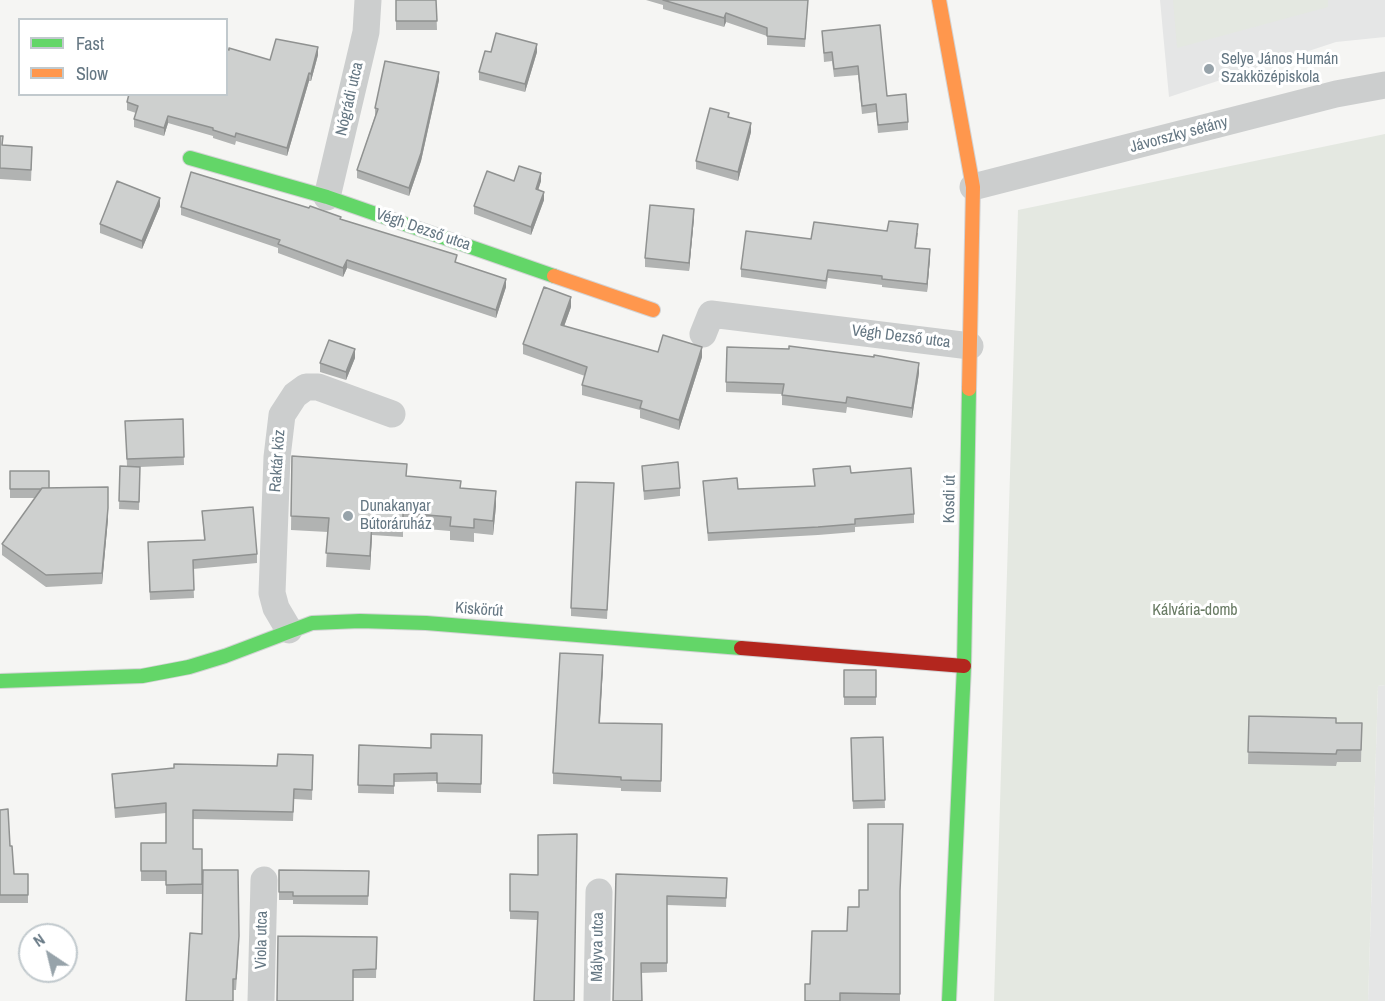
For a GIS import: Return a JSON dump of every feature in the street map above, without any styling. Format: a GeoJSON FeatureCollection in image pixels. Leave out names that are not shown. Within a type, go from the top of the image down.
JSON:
{"type":"FeatureCollection","features":[{"type":"Feature","properties":{"kind":"street","name":"Nógrádi utca"},"geometry":{"type":"LineString","coordinates":[[327,197],[366,32],[368,0]]}},
{"type":"Feature","properties":{"kind":"street","name":"Kosdi út"},"geometry":{"type":"LineString","coordinates":[[939,0],[974,187],[964,666],[949,1001]]}},
{"type":"Feature","properties":{"kind":"street","name":"Jávorszky sétány"},"geometry":{"type":"LineString","coordinates":[[974,187],[1336,94],[1385,85]]}},
{"type":"Feature","properties":{"kind":"street","name":"Végh Dezső utca"},"geometry":{"type":"LineString","coordinates":[[190,158],[327,197],[653,310]]}},
{"type":"Feature","properties":{"kind":"street","name":"Végh Dezső utca"},"geometry":{"type":"LineString","coordinates":[[703,334],[711,314],[970,346]]}},
{"type":"Feature","properties":{"kind":"street","name":"Raktár köz"},"geometry":{"type":"LineString","coordinates":[[290,630],[276,608],[272,593],[277,457],[282,415],[295,395],[306,387],[318,387],[392,414]]}},
{"type":"Feature","properties":{"kind":"street","name":"Kiskörút"},"geometry":{"type":"LineString","coordinates":[[0,681],[142,676],[189,668],[312,623],[360,621],[426,623],[964,666]]}},
{"type":"Feature","properties":{"kind":"street","name":"Viola utca"},"geometry":{"type":"LineString","coordinates":[[261,1001],[264,880]]}},
{"type":"Feature","properties":{"kind":"street","name":"Mályva utca"},"geometry":{"type":"LineString","coordinates":[[597,1001],[599,892]]}},
{"type":"Feature","properties":{"kind":"shaded area","name":"Selye János Humán Szakközépiskola"},"geometry":{"type":"Polygon","coordinates":[[[1160,0],[1385,0],[1385,37],[1336,42],[1169,97],[1160,0]]]}},
{"type":"Feature","properties":{"kind":"shaded area"},"geometry":{"type":"Polygon","coordinates":[[[1385,685],[1385,1001],[1368,1001],[1378,686],[1385,685]]]}},
{"type":"Feature","properties":{"kind":"green space"},"geometry":{"type":"Polygon","coordinates":[[[1173,0],[1328,0],[1328,7],[1177,48],[1173,0]]]}},
{"type":"Feature","properties":{"kind":"green space","name":"Kálvária-domb"},"geometry":{"type":"Polygon","coordinates":[[[1385,134],[1385,685],[1378,686],[1368,1001],[994,1001],[1018,210],[1385,134]]]}},
{"type":"Feature","properties":{"kind":"building"},"geometry":{"type":"Polygon","coordinates":[[[396,0],[436,0],[437,21],[396,21],[396,0]]]}},
{"type":"Feature","properties":{"kind":"building"},"geometry":{"type":"Polygon","coordinates":[[[663,0],[808,0],[805,39],[767,36],[767,28],[726,13],[724,18],[663,0]]]}},
{"type":"Feature","properties":{"kind":"building"},"geometry":{"type":"Polygon","coordinates":[[[880,25],[887,96],[906,94],[908,122],[878,125],[876,104],[862,106],[858,66],[834,69],[832,52],[824,53],[822,31],[880,25]]]}},
{"type":"Feature","properties":{"kind":"building"},"geometry":{"type":"Polygon","coordinates":[[[496,33],[537,44],[525,84],[479,72],[485,51],[491,52],[496,33]]]}},
{"type":"Feature","properties":{"kind":"building"},"geometry":{"type":"Polygon","coordinates":[[[276,39],[318,47],[287,148],[236,133],[235,137],[213,130],[213,128],[168,116],[164,128],[134,119],[138,106],[127,102],[128,96],[228,96],[229,48],[270,60],[276,39]]]}},
{"type":"Feature","properties":{"kind":"building"},"geometry":{"type":"Polygon","coordinates":[[[385,61],[439,72],[421,153],[409,188],[357,170],[378,109],[375,108],[385,61]]]}},
{"type":"Feature","properties":{"kind":"building"},"geometry":{"type":"Polygon","coordinates":[[[710,108],[729,113],[728,117],[751,123],[738,172],[696,161],[710,108]]]}},
{"type":"Feature","properties":{"kind":"building"},"geometry":{"type":"Polygon","coordinates":[[[0,136],[3,136],[2,145],[32,147],[31,170],[0,168],[0,136]]]}},
{"type":"Feature","properties":{"kind":"building"},"geometry":{"type":"Polygon","coordinates":[[[519,166],[541,173],[536,189],[544,192],[531,227],[474,206],[487,171],[514,181],[519,166]]]}},
{"type":"Feature","properties":{"kind":"building"},"geometry":{"type":"Polygon","coordinates":[[[191,172],[309,208],[310,206],[341,217],[340,219],[457,255],[455,262],[506,279],[496,310],[347,260],[343,268],[278,244],[280,240],[181,207],[191,172]]]}},
{"type":"Feature","properties":{"kind":"building"},"geometry":{"type":"Polygon","coordinates":[[[117,181],[160,198],[142,241],[100,224],[117,181]]]}},
{"type":"Feature","properties":{"kind":"building"},"geometry":{"type":"Polygon","coordinates":[[[650,205],[694,209],[689,263],[645,258],[650,205]]]}},
{"type":"Feature","properties":{"kind":"building"},"geometry":{"type":"Polygon","coordinates":[[[889,221],[918,224],[915,248],[930,249],[927,284],[828,270],[826,281],[741,269],[746,231],[811,239],[814,222],[887,231],[889,221]]]}},
{"type":"Feature","properties":{"kind":"building"},"geometry":{"type":"Polygon","coordinates":[[[544,287],[571,297],[561,325],[658,352],[663,335],[702,347],[679,420],[640,408],[642,401],[582,385],[587,367],[523,344],[544,287]]]}},
{"type":"Feature","properties":{"kind":"building"},"geometry":{"type":"Polygon","coordinates":[[[329,340],[355,349],[346,372],[320,363],[329,340]]]}},
{"type":"Feature","properties":{"kind":"building"},"geometry":{"type":"Polygon","coordinates":[[[789,346],[874,357],[874,355],[919,363],[912,408],[847,397],[846,403],[782,395],[784,384],[726,382],[727,347],[789,349],[789,346]]]}},
{"type":"Feature","properties":{"kind":"building"},"geometry":{"type":"Polygon","coordinates":[[[183,419],[184,457],[127,459],[125,421],[183,419]]]}},
{"type":"Feature","properties":{"kind":"building"},"geometry":{"type":"Polygon","coordinates":[[[292,456],[407,464],[406,476],[461,481],[460,488],[496,491],[493,521],[474,519],[474,528],[450,526],[451,517],[403,513],[403,523],[372,521],[370,556],[326,553],[329,518],[291,516],[292,456]]]}},
{"type":"Feature","properties":{"kind":"building"},"geometry":{"type":"Polygon","coordinates":[[[678,462],[680,488],[644,491],[642,466],[678,462]]]}},
{"type":"Feature","properties":{"kind":"building"},"geometry":{"type":"Polygon","coordinates":[[[120,466],[140,467],[139,502],[119,501],[120,466]]]}},
{"type":"Feature","properties":{"kind":"building"},"geometry":{"type":"Polygon","coordinates":[[[850,466],[851,473],[911,468],[914,514],[855,519],[855,524],[708,533],[703,481],[737,478],[738,489],[815,486],[813,469],[850,466]]]}},
{"type":"Feature","properties":{"kind":"building"},"geometry":{"type":"Polygon","coordinates":[[[10,471],[49,471],[49,488],[10,489],[10,471]]]}},
{"type":"Feature","properties":{"kind":"building"},"geometry":{"type":"Polygon","coordinates":[[[576,482],[614,483],[607,610],[571,608],[576,482]]]}},
{"type":"Feature","properties":{"kind":"building"},"geometry":{"type":"Polygon","coordinates":[[[108,487],[102,573],[46,575],[2,544],[42,488],[108,487]]]}},
{"type":"Feature","properties":{"kind":"building"},"geometry":{"type":"Polygon","coordinates":[[[253,507],[257,554],[193,560],[194,590],[150,592],[148,542],[205,540],[202,511],[253,507]]]}},
{"type":"Feature","properties":{"kind":"building"},"geometry":{"type":"Polygon","coordinates":[[[560,653],[603,655],[599,723],[662,724],[661,781],[621,780],[621,777],[553,773],[560,653]]]}},
{"type":"Feature","properties":{"kind":"building"},"geometry":{"type":"Polygon","coordinates":[[[844,670],[876,670],[876,697],[844,697],[844,670]]]}},
{"type":"Feature","properties":{"kind":"building"},"geometry":{"type":"Polygon","coordinates":[[[1249,716],[1336,718],[1336,723],[1362,723],[1361,750],[1337,750],[1336,754],[1248,752],[1249,716]]]}},
{"type":"Feature","properties":{"kind":"building"},"geometry":{"type":"Polygon","coordinates":[[[431,734],[482,735],[481,784],[437,783],[437,773],[394,774],[394,786],[358,785],[359,745],[431,748],[431,734]]]}},
{"type":"Feature","properties":{"kind":"building"},"geometry":{"type":"Polygon","coordinates":[[[883,737],[885,800],[853,801],[851,738],[883,737]]]}},
{"type":"Feature","properties":{"kind":"building"},"geometry":{"type":"Polygon","coordinates":[[[278,754],[313,755],[312,790],[294,789],[293,812],[193,810],[193,849],[202,849],[202,884],[166,885],[166,871],[141,871],[141,843],[166,843],[166,803],[115,808],[112,774],[174,768],[174,764],[277,766],[278,754]]]}},
{"type":"Feature","properties":{"kind":"building"},"geometry":{"type":"Polygon","coordinates":[[[8,809],[14,874],[28,874],[28,895],[0,895],[0,810],[8,809]]]}},
{"type":"Feature","properties":{"kind":"building"},"geometry":{"type":"Polygon","coordinates":[[[868,824],[903,824],[900,891],[900,994],[840,993],[840,1001],[805,1001],[805,984],[810,984],[812,931],[847,931],[848,907],[859,907],[859,890],[868,890],[868,824]]]}},
{"type":"Feature","properties":{"kind":"building"},"geometry":{"type":"Polygon","coordinates":[[[577,834],[574,1001],[534,1001],[538,912],[510,911],[510,874],[538,875],[538,835],[577,834]]]}},
{"type":"Feature","properties":{"kind":"building"},"geometry":{"type":"Polygon","coordinates":[[[203,870],[238,870],[239,936],[236,979],[233,979],[233,1001],[186,1001],[190,933],[202,934],[203,870]]]}},
{"type":"Feature","properties":{"kind":"building"},"geometry":{"type":"Polygon","coordinates":[[[279,870],[369,871],[368,896],[293,896],[293,892],[279,892],[279,870]]]}},
{"type":"Feature","properties":{"kind":"building"},"geometry":{"type":"Polygon","coordinates":[[[616,874],[727,878],[726,898],[667,896],[667,963],[641,963],[642,1001],[613,1001],[616,874]]]}},
{"type":"Feature","properties":{"kind":"building"},"geometry":{"type":"Polygon","coordinates":[[[278,936],[377,937],[376,969],[353,970],[353,1001],[277,1001],[278,936]]]}},
{"type":"Feature","properties":{"kind":"traffic: fast"},"geometry":{"type":"LineString","coordinates":[[190,158],[327,197],[554,276]]}},
{"type":"Feature","properties":{"kind":"traffic: fast"},"geometry":{"type":"LineString","coordinates":[[949,1001],[964,666],[969,389]]}},
{"type":"Feature","properties":{"kind":"traffic: fast"},"geometry":{"type":"LineString","coordinates":[[0,681],[142,676],[189,667],[225,656],[312,623],[360,621],[426,623],[741,648]]}},
{"type":"Feature","properties":{"kind":"traffic: slow"},"geometry":{"type":"LineString","coordinates":[[939,0],[973,187],[969,389]]}},
{"type":"Feature","properties":{"kind":"traffic: slow"},"geometry":{"type":"LineString","coordinates":[[554,276],[653,310]]}},
{"type":"Feature","properties":{"kind":"traffic: jam"},"geometry":{"type":"LineString","coordinates":[[741,648],[964,666]]}},
{"type":"Feature","properties":{"kind":"place","name":"Selye János Humán Szakközépiskola"},"geometry":{"type":"Point","coordinates":[1209,69]}},
{"type":"Feature","properties":{"kind":"place","name":"Dunakanyar Bútoráruház"},"geometry":{"type":"Point","coordinates":[348,516]}}]}
